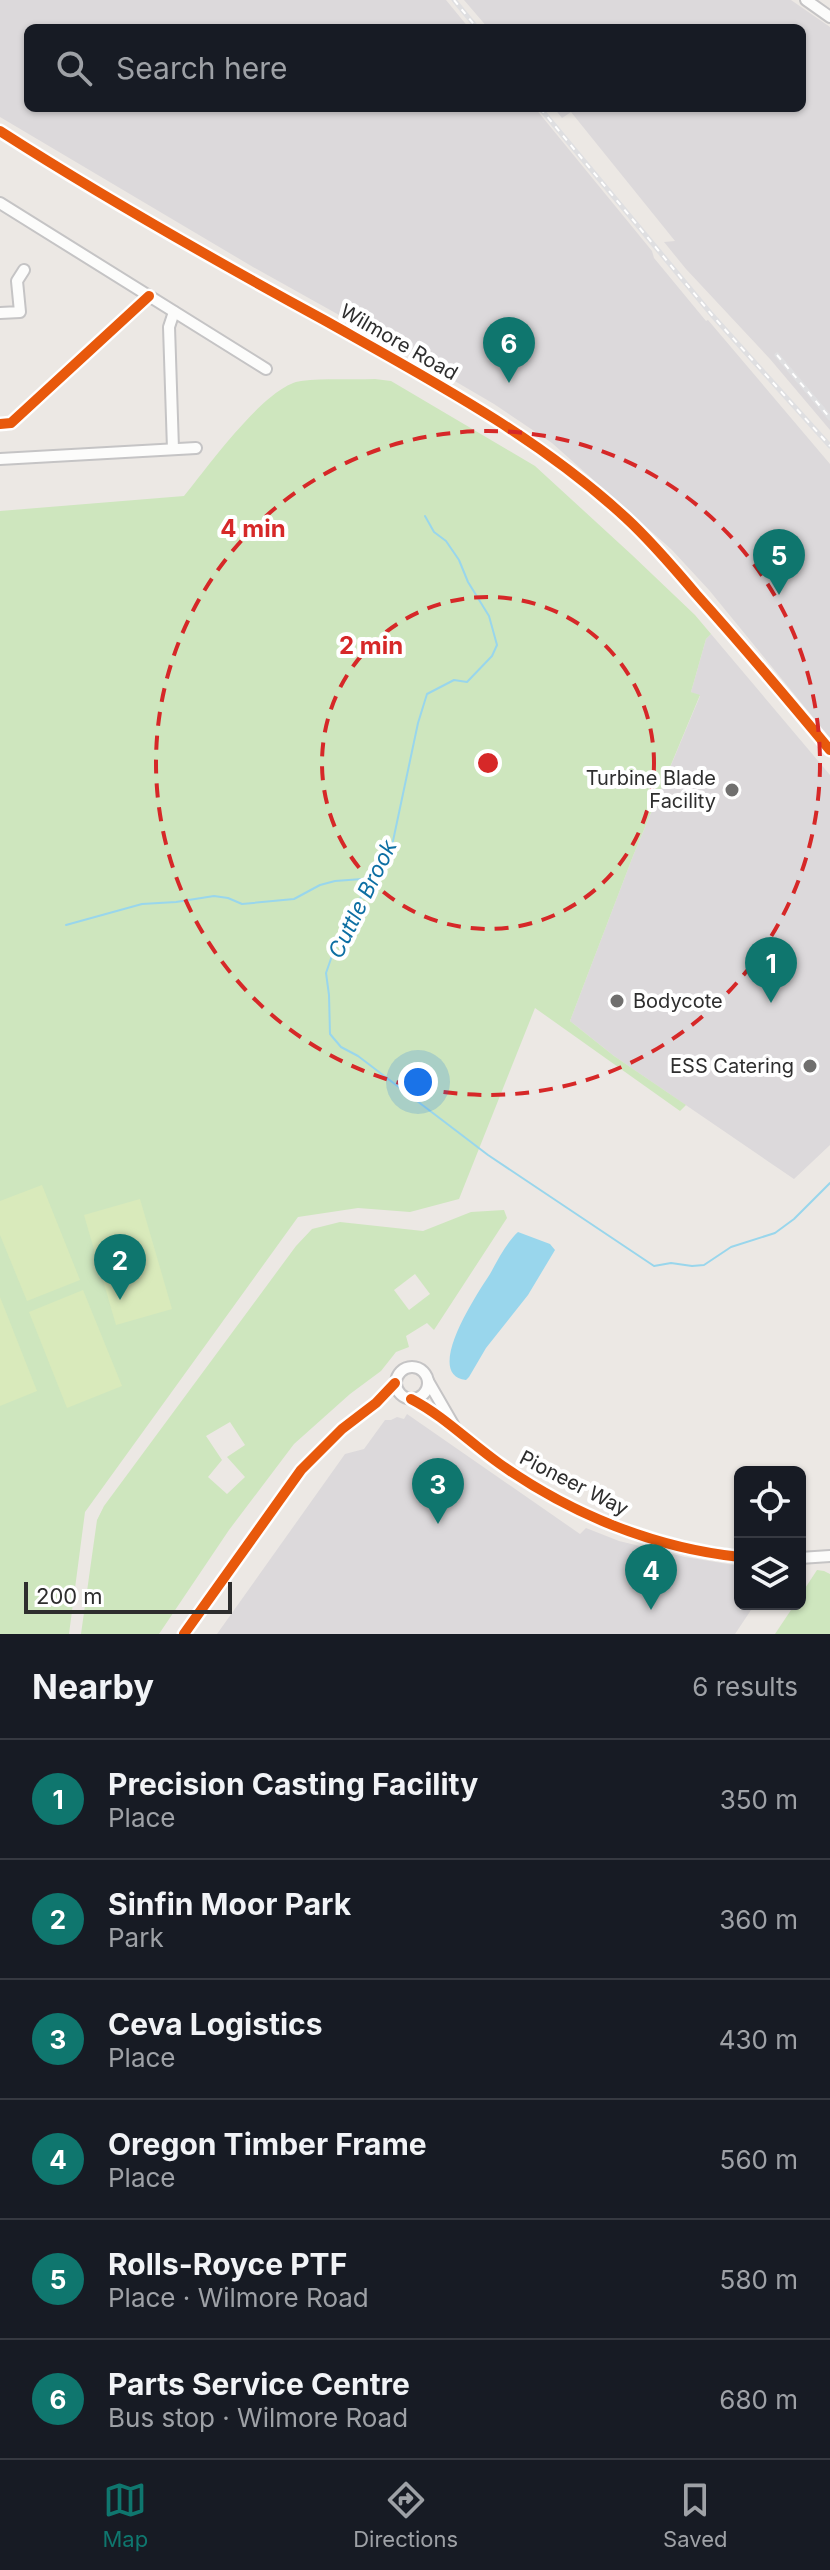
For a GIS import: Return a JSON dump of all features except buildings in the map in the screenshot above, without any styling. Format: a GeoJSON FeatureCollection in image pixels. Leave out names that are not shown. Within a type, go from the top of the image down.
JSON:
{"type":"FeatureCollection","features":[{"type":"Feature","properties":{"kind":"street"},"geometry":{"type":"LineString","coordinates":[[806,0],[830,17]]}},
{"type":"Feature","properties":{"kind":"street","name":"Wilmore Road"},"geometry":{"type":"LineString","coordinates":[[0,131],[187,245],[404,365],[498,421],[543,452],[636,528],[731,633],[830,750]]}},
{"type":"Feature","properties":{"kind":"street"},"geometry":{"type":"LineString","coordinates":[[0,203],[266,369]]}},
{"type":"Feature","properties":{"kind":"street"},"geometry":{"type":"LineString","coordinates":[[0,313],[20,312],[17,281],[24,270]]}},
{"type":"Feature","properties":{"kind":"street"},"geometry":{"type":"LineString","coordinates":[[1,425],[11,423],[149,296]]}},
{"type":"Feature","properties":{"kind":"street"},"geometry":{"type":"LineString","coordinates":[[173,449],[169,327],[174,312]]}},
{"type":"Feature","properties":{"kind":"street"},"geometry":{"type":"LineString","coordinates":[[0,459],[196,448]]}},
{"type":"Feature","properties":{"kind":"street"},"geometry":{"type":"LineString","coordinates":[[184,1634],[301,1470],[342,1429],[376,1403],[395,1383],[400,1371],[412,1366],[420,1369],[428,1379],[423,1395],[376,1403]]}},
{"type":"Feature","properties":{"kind":"street","name":"Pioneer Way"},"geometry":{"type":"LineString","coordinates":[[428,1379],[455,1427]]}},
{"type":"Feature","properties":{"kind":"street"},"geometry":{"type":"LineString","coordinates":[[395,1383],[401,1395],[410,1399]]}},
{"type":"Feature","properties":{"kind":"street","name":"Pioneer Way"},"geometry":{"type":"LineString","coordinates":[[410,1399],[455,1427],[504,1466],[580,1511],[655,1540],[734,1556]]}},
{"type":"Feature","properties":{"kind":"street"},"geometry":{"type":"LineString","coordinates":[[806,1558],[830,1556]]}},
{"type":"Feature","properties":{"kind":"shaded area"},"geometry":{"type":"Polygon","coordinates":[[[0,0],[446,0],[466,24],[24,24],[24,112],[538,112],[706,321],[830,464],[830,738],[709,590],[672,550],[552,443],[494,404],[253,267],[0,117],[0,0]]]}},
{"type":"Feature","properties":{"kind":"shaded area"},"geometry":{"type":"Polygon","coordinates":[[[464,0],[791,0],[830,27],[830,430],[664,242],[675,241],[571,112],[806,112],[806,24],[485,24],[464,0]]]}},
{"type":"Feature","properties":{"kind":"shaded area"},"geometry":{"type":"Polygon","coordinates":[[[557,112],[571,112],[562,118],[557,112]]]}},
{"type":"Feature","properties":{"kind":"shaded area"},"geometry":{"type":"Polygon","coordinates":[[[711,634],[830,775],[830,1145],[794,1179],[614,1056],[570,1021],[633,856],[700,696],[691,692],[706,639],[711,634]]]}},
{"type":"Feature","properties":{"kind":"shaded area"},"geometry":{"type":"Polygon","coordinates":[[[407,1414],[580,1534],[586,1528],[619,1541],[734,1565],[734,1610],[751,1610],[735,1634],[217,1634],[345,1454],[364,1449],[385,1420],[404,1419],[407,1414]]]}},
{"type":"Feature","properties":{"kind":"green space"},"geometry":{"type":"Polygon","coordinates":[[[310,380],[391,381],[535,466],[695,615],[711,634],[706,639],[691,692],[700,695],[633,856],[570,1021],[614,1056],[686,1105],[680,1111],[535,1008],[459,1199],[410,1212],[358,1208],[298,1217],[85,1512],[69,1634],[0,1634],[0,511],[184,496],[238,430],[271,397],[287,386],[310,380]]]}},
{"type":"Feature","properties":{"kind":"green space"},"geometry":{"type":"Polygon","coordinates":[[[42,1185],[80,1280],[27,1301],[0,1235],[0,1201],[42,1185]]]}},
{"type":"Feature","properties":{"kind":"green space"},"geometry":{"type":"Polygon","coordinates":[[[140,1199],[172,1309],[116,1325],[84,1215],[140,1199]]]}},
{"type":"Feature","properties":{"kind":"green space"},"geometry":{"type":"Polygon","coordinates":[[[504,1210],[507,1218],[434,1330],[427,1323],[406,1336],[409,1347],[396,1352],[381,1371],[294,1444],[229,1530],[159,1634],[81,1634],[97,1520],[104,1506],[296,1246],[312,1229],[340,1222],[423,1231],[471,1212],[504,1210]],[[415,1274],[394,1290],[409,1310],[430,1294],[415,1274]],[[230,1422],[206,1436],[222,1460],[208,1477],[227,1494],[245,1477],[227,1457],[245,1445],[230,1422]]]}},
{"type":"Feature","properties":{"kind":"green space"},"geometry":{"type":"Polygon","coordinates":[[[83,1290],[122,1386],[67,1408],[29,1312],[83,1290]]]}},
{"type":"Feature","properties":{"kind":"green space"},"geometry":{"type":"Polygon","coordinates":[[[0,1297],[37,1391],[0,1406],[0,1297]]]}},
{"type":"Feature","properties":{"kind":"green space"},"geometry":{"type":"Polygon","coordinates":[[[817,1570],[830,1574],[830,1634],[775,1634],[791,1610],[806,1610],[806,1587],[817,1570]]]}},
{"type":"Feature","properties":{"kind":"water"},"geometry":{"type":"Polygon","coordinates":[[[518,1232],[550,1244],[555,1250],[528,1295],[486,1348],[466,1380],[454,1375],[450,1364],[451,1349],[466,1314],[502,1252],[518,1232]]]}},
{"type":"Feature","properties":{"kind":"waterway","name":"Cuttle Brook"},"geometry":{"type":"LineString","coordinates":[[425,516],[434,532],[446,541],[459,560],[468,582],[489,616],[497,645],[492,656],[467,682],[454,680],[427,694],[393,841],[372,886],[364,892],[340,933],[326,973],[330,1034],[341,1047],[358,1056],[488,1155],[654,1266],[671,1263],[704,1265],[731,1247],[775,1233],[794,1219],[830,1183]]}},
{"type":"Feature","properties":{"kind":"waterway"},"geometry":{"type":"LineString","coordinates":[[66,925],[142,904],[214,896],[242,904],[294,899],[335,881],[376,878]]}},
{"type":"Feature","properties":{"kind":"railway"},"geometry":{"type":"LineString","coordinates":[[454,0],[474,24]]}},
{"type":"Feature","properties":{"kind":"railway"},"geometry":{"type":"LineString","coordinates":[[543,112],[712,315],[830,446]]}},
{"type":"Feature","properties":{"kind":"railway"},"geometry":{"type":"LineString","coordinates":[[777,355],[830,418]]}},
{"type":"Feature","properties":{"kind":"cycle path"},"geometry":{"type":"LineString","coordinates":[[0,131],[160,228],[481,410],[556,461],[592,488],[653,545],[830,750]]}},
{"type":"Feature","properties":{"kind":"cycle path"},"geometry":{"type":"LineString","coordinates":[[0,424],[11,423],[149,296]]}},
{"type":"Feature","properties":{"kind":"cycle path"},"geometry":{"type":"LineString","coordinates":[[184,1634],[301,1470],[395,1383]]}},
{"type":"Feature","properties":{"kind":"cycle path"},"geometry":{"type":"LineString","coordinates":[[411,1399],[435,1413],[527,1482],[584,1513],[676,1546],[734,1556]]}},
{"type":"Feature","properties":{"kind":"place","name":"Parts Service Centre"},"geometry":{"type":"Point","coordinates":[509,383]}},
{"type":"Feature","properties":{"kind":"place","name":"Rolls-Royce PTF"},"geometry":{"type":"Point","coordinates":[779,595]}},
{"type":"Feature","properties":{"kind":"place","name":"Turbine Blade Facility"},"geometry":{"type":"Point","coordinates":[732,790]}},
{"type":"Feature","properties":{"kind":"place","name":"Bodycote"},"geometry":{"type":"Point","coordinates":[617,1001]}},
{"type":"Feature","properties":{"kind":"place","name":"Precision Casting Facility"},"geometry":{"type":"Point","coordinates":[771,1003]}},
{"type":"Feature","properties":{"kind":"place","name":"ESS Catering"},"geometry":{"type":"Point","coordinates":[810,1066]}},
{"type":"Feature","properties":{"kind":"place","name":"Sinfin Moor Park"},"geometry":{"type":"Point","coordinates":[120,1300]}},
{"type":"Feature","properties":{"kind":"place","name":"Ceva Logistics"},"geometry":{"type":"Point","coordinates":[438,1524]}},
{"type":"Feature","properties":{"kind":"place","name":"Oregon Timber Frame"},"geometry":{"type":"Point","coordinates":[651,1610]}}]}
